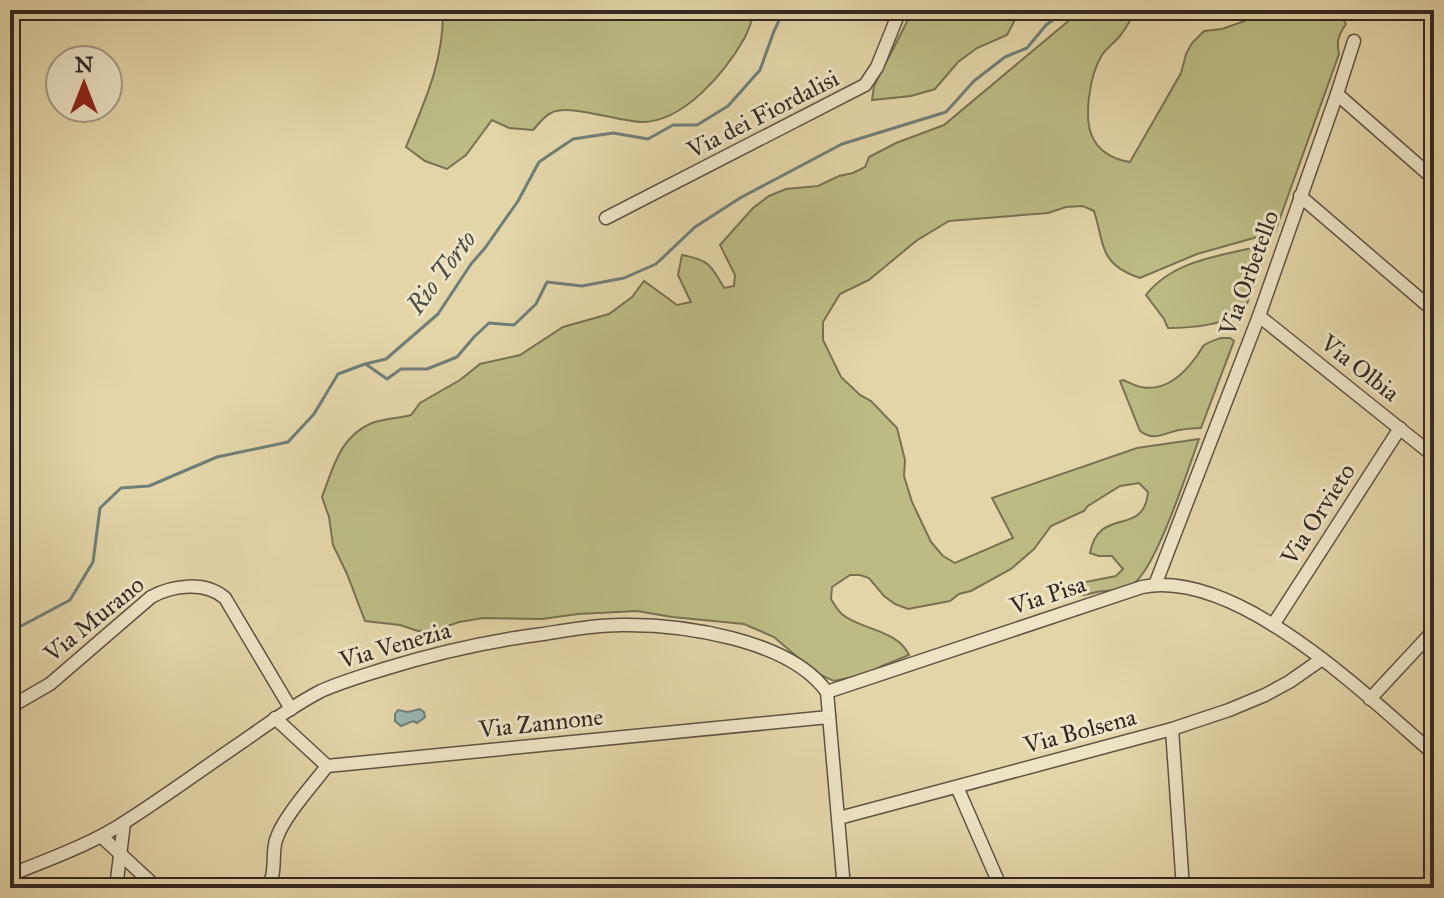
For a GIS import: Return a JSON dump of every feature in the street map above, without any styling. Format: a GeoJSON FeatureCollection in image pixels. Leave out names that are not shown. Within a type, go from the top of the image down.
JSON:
{"type":"FeatureCollection","features":[{"type":"Feature","properties":{"kind":"street","name":"Via dei Fiordalisi"},"geometry":{"type":"LineString","coordinates":[[606,218],[865,85],[877,67],[900,10]]}},
{"type":"Feature","properties":{"kind":"street","name":"Via Orbetello"},"geometry":{"type":"LineString","coordinates":[[1155,585],[1259,316],[1354,41]]}},
{"type":"Feature","properties":{"kind":"street"},"geometry":{"type":"LineString","coordinates":[[1337,94],[1434,179]]}},
{"type":"Feature","properties":{"kind":"street"},"geometry":{"type":"LineString","coordinates":[[1300,196],[1434,311]]}},
{"type":"Feature","properties":{"kind":"street","name":"Via Olbia"},"geometry":{"type":"LineString","coordinates":[[1259,316],[1434,456]]}},
{"type":"Feature","properties":{"kind":"street","name":"Via Orvieto"},"geometry":{"type":"LineString","coordinates":[[1273,625],[1400,428]]}},
{"type":"Feature","properties":{"kind":"street","name":"Via Pisa"},"geometry":{"type":"LineString","coordinates":[[827,692],[1122,594],[1155,585],[1178,586],[1233,603],[1273,625],[1322,659],[1434,754]]}},
{"type":"Feature","properties":{"kind":"street","name":"Via Murano"},"geometry":{"type":"LineString","coordinates":[[10,707],[56,679],[151,597],[166,590],[196,587],[213,590],[225,598],[291,709]]}},
{"type":"Feature","properties":{"kind":"street","name":"Via Venezia"},"geometry":{"type":"LineString","coordinates":[[10,875],[124,823],[275,718],[318,693],[343,682],[435,654],[509,638],[594,627],[622,625],[696,632],[722,636],[786,657],[804,669],[827,692]]}},
{"type":"Feature","properties":{"kind":"street"},"geometry":{"type":"LineString","coordinates":[[1370,699],[1434,630]]}},
{"type":"Feature","properties":{"kind":"street","name":"Via Bolsena"},"geometry":{"type":"LineString","coordinates":[[839,818],[1172,729],[1265,695],[1322,659]]}},
{"type":"Feature","properties":{"kind":"street"},"geometry":{"type":"LineString","coordinates":[[827,692],[844,888]]}},
{"type":"Feature","properties":{"kind":"street","name":"Via Zannone"},"geometry":{"type":"LineString","coordinates":[[327,766],[829,717]]}},
{"type":"Feature","properties":{"kind":"street"},"geometry":{"type":"LineString","coordinates":[[265,888],[271,881],[274,848],[279,833],[327,766],[275,718]]}},
{"type":"Feature","properties":{"kind":"street"},"geometry":{"type":"LineString","coordinates":[[1172,729],[1183,888]]}},
{"type":"Feature","properties":{"kind":"street"},"geometry":{"type":"LineString","coordinates":[[957,787],[1001,888]]}},
{"type":"Feature","properties":{"kind":"street"},"geometry":{"type":"LineString","coordinates":[[116,888],[124,823]]}},
{"type":"Feature","properties":{"kind":"street"},"geometry":{"type":"LineString","coordinates":[[101,836],[157,888]]}},
{"type":"Feature","properties":{"kind":"green space"},"geometry":{"type":"Polygon","coordinates":[[[443,10],[755,10],[746,36],[726,66],[702,93],[673,114],[642,122],[582,111],[559,111],[546,116],[533,130],[509,128],[492,120],[466,155],[447,169],[425,161],[406,147],[437,63],[443,10]]]}},
{"type":"Feature","properties":{"kind":"green space"},"geometry":{"type":"Polygon","coordinates":[[[913,10],[1020,10],[1007,35],[977,48],[958,62],[935,89],[911,96],[872,100],[874,86],[913,10]]]}},
{"type":"Feature","properties":{"kind":"green space"},"geometry":{"type":"Polygon","coordinates":[[[1104,10],[1136,10],[1124,31],[1098,63],[1091,85],[1088,121],[1090,132],[1101,149],[1114,158],[1130,162],[1181,73],[1192,43],[1204,31],[1245,21],[1256,10],[1337,10],[1346,24],[1339,38],[1339,54],[1275,232],[1197,254],[1140,278],[1117,267],[1110,260],[1094,211],[1083,206],[1048,213],[949,221],[916,241],[869,280],[840,294],[823,322],[823,340],[841,377],[871,401],[897,428],[905,460],[904,476],[912,502],[931,542],[943,556],[955,563],[1013,538],[992,498],[1137,448],[1199,439],[1161,539],[1142,575],[1133,584],[1086,595],[1067,593],[1070,585],[1116,576],[1123,569],[1112,556],[1090,553],[1095,538],[1102,530],[1139,514],[1145,506],[1148,492],[1139,483],[1120,486],[1084,511],[1051,526],[1034,549],[1011,569],[950,601],[908,609],[884,596],[869,578],[850,575],[832,587],[831,599],[838,609],[851,620],[897,640],[909,655],[866,674],[834,681],[816,673],[774,637],[744,624],[637,611],[542,619],[483,618],[436,630],[418,631],[400,625],[365,621],[333,545],[322,497],[334,464],[352,436],[372,423],[411,415],[420,403],[460,380],[480,364],[520,355],[563,327],[609,314],[632,297],[644,281],[677,305],[691,302],[678,275],[682,255],[708,265],[724,288],[734,286],[735,275],[720,245],[753,208],[769,196],[786,189],[818,186],[853,173],[865,167],[869,157],[944,125],[1072,18],[1095,16],[1104,10]]]}},
{"type":"Feature","properties":{"kind":"green space"},"geometry":{"type":"Polygon","coordinates":[[[1261,246],[1266,250],[1244,312],[1226,320],[1168,328],[1146,295],[1157,283],[1183,267],[1261,246]]]}},
{"type":"Feature","properties":{"kind":"green space"},"geometry":{"type":"Polygon","coordinates":[[[1221,338],[1234,341],[1201,428],[1159,436],[1140,431],[1120,381],[1150,388],[1166,384],[1185,370],[1203,346],[1221,338]]]}},
{"type":"Feature","properties":{"kind":"water"},"geometry":{"type":"Polygon","coordinates":[[[420,709],[425,717],[417,723],[413,721],[401,726],[395,721],[398,710],[408,712],[420,709]]]}},
{"type":"Feature","properties":{"kind":"waterway","name":"Rio Torto"},"geometry":{"type":"LineString","coordinates":[[10,632],[70,600],[93,562],[100,508],[121,488],[149,486],[217,457],[288,442],[314,414],[338,374],[386,359],[438,314],[518,201],[539,162],[573,139],[613,133],[648,139],[673,125],[697,125],[728,106],[760,70],[784,10]]}},
{"type":"Feature","properties":{"kind":"waterway"},"geometry":{"type":"LineString","coordinates":[[367,365],[387,379],[401,369],[427,369],[457,357],[489,323],[514,325],[536,304],[547,282],[582,286],[624,278],[656,264],[695,227],[740,198],[842,144],[946,112],[974,81],[1005,57],[1027,48],[1046,25],[1067,10]]}}]}
